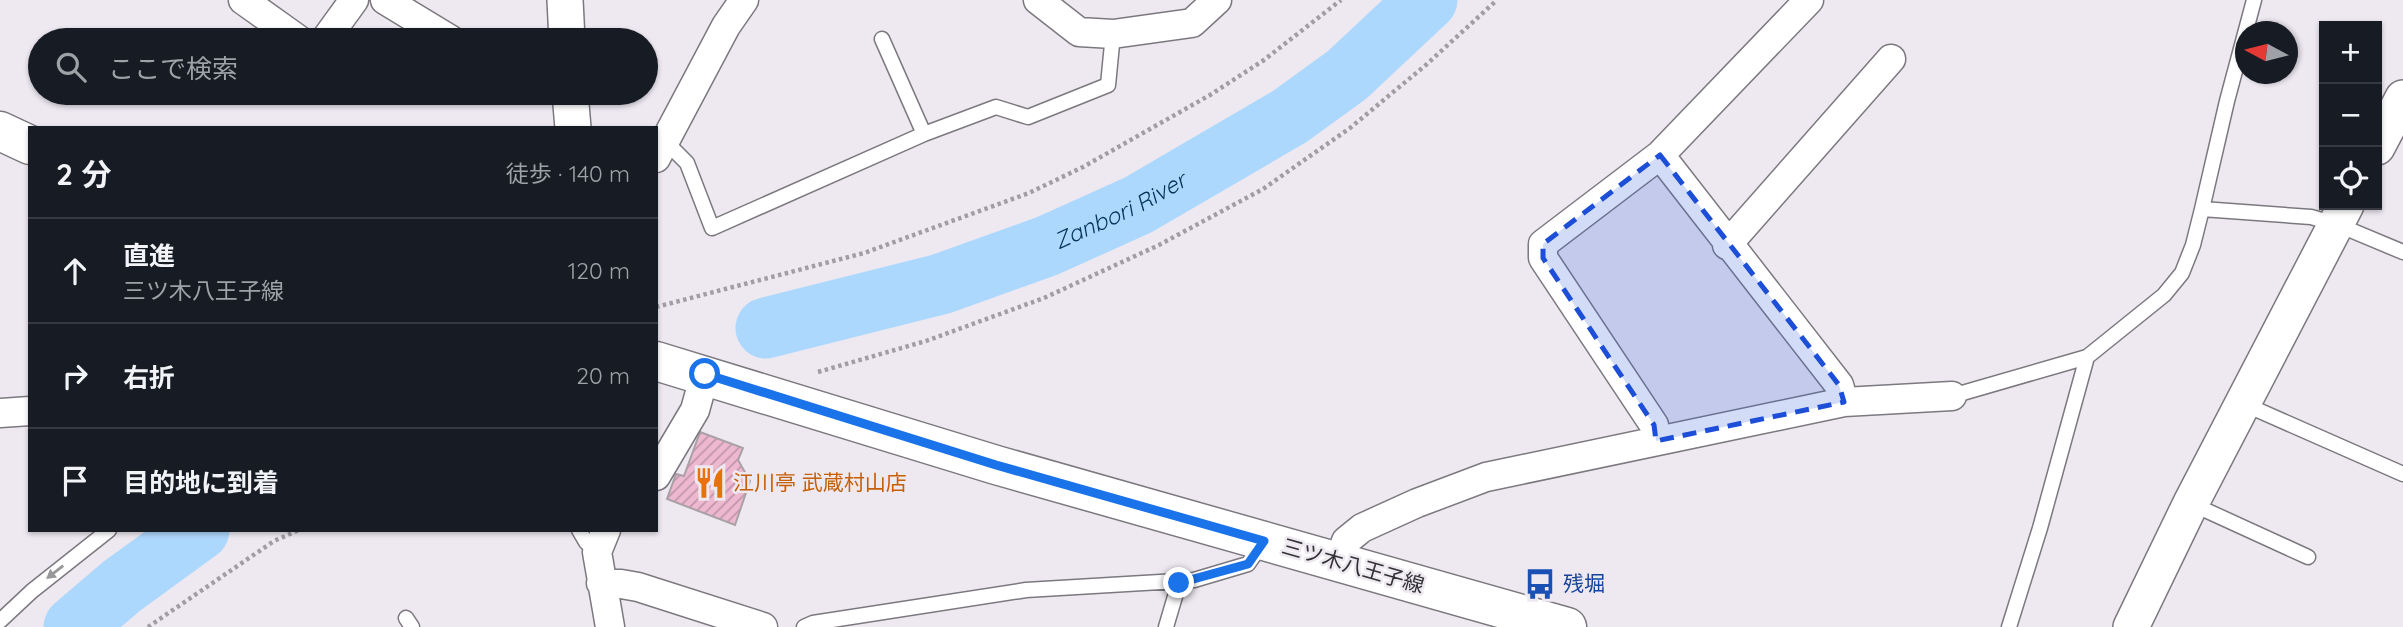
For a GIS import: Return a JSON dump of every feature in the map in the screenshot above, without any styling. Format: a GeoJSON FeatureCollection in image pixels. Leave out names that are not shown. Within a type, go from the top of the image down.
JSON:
{"type":"FeatureCollection","features":[{"type":"Feature","properties":{"kind":"main road"},"geometry":{"type":"LineString","coordinates":[[0,131],[28,144]]}},
{"type":"Feature","properties":{"kind":"main road","name":"三ツ木八王子線"},"geometry":{"type":"LineString","coordinates":[[658,362],[996,465],[1567,627]]}},
{"type":"Feature","properties":{"kind":"street"},"geometry":{"type":"LineString","coordinates":[[243,0],[282,28]]}},
{"type":"Feature","properties":{"kind":"street"},"geometry":{"type":"LineString","coordinates":[[334,28],[354,0]]}},
{"type":"Feature","properties":{"kind":"street"},"geometry":{"type":"LineString","coordinates":[[385,0],[431,28]]}},
{"type":"Feature","properties":{"kind":"street"},"geometry":{"type":"LineString","coordinates":[[565,0],[566,28]]}},
{"type":"Feature","properties":{"kind":"street"},"geometry":{"type":"LineString","coordinates":[[661,150],[726,26],[744,0]]}},
{"type":"Feature","properties":{"kind":"street"},"geometry":{"type":"LineString","coordinates":[[1038,0],[1079,32],[1114,34],[1192,23],[1217,0]]}},
{"type":"Feature","properties":{"kind":"street"},"geometry":{"type":"LineString","coordinates":[[1656,441],[1654,425],[1543,258],[1543,244],[1660,155],[1809,0]]}},
{"type":"Feature","properties":{"kind":"street"},"geometry":{"type":"LineString","coordinates":[[1727,244],[1891,59]]}},
{"type":"Feature","properties":{"kind":"street"},"geometry":{"type":"LineString","coordinates":[[2382,138],[2403,98]]}},
{"type":"Feature","properties":{"kind":"street"},"geometry":{"type":"LineString","coordinates":[[571,105],[573,126]]}},
{"type":"Feature","properties":{"kind":"street"},"geometry":{"type":"LineString","coordinates":[[1660,155],[1839,385],[1844,402]]}},
{"type":"Feature","properties":{"kind":"street"},"geometry":{"type":"LineString","coordinates":[[2130,627],[2341,214]]}},
{"type":"Feature","properties":{"kind":"street"},"geometry":{"type":"LineString","coordinates":[[658,472],[695,410],[705,374]]}},
{"type":"Feature","properties":{"kind":"street"},"geometry":{"type":"LineString","coordinates":[[1339,561],[1346,541],[1362,528],[1417,503],[1486,477],[1844,402],[1952,396]]}},
{"type":"Feature","properties":{"kind":"street"},"geometry":{"type":"LineString","coordinates":[[0,413],[28,411]]}},
{"type":"Feature","properties":{"kind":"street"},"geometry":{"type":"LineString","coordinates":[[602,541],[601,583],[610,627]]}},
{"type":"Feature","properties":{"kind":"street"},"geometry":{"type":"LineString","coordinates":[[601,583],[621,583],[638,587],[763,627]]}},
{"type":"Feature","properties":{"kind":"lane"},"geometry":{"type":"LineString","coordinates":[[1952,396],[2087,357],[2164,295],[2182,273],[2193,245],[2254,0]]}},
{"type":"Feature","properties":{"kind":"lane"},"geometry":{"type":"LineString","coordinates":[[661,150],[687,163],[712,228],[924,134],[996,107],[1028,117],[1108,85],[1114,34]]}},
{"type":"Feature","properties":{"kind":"lane"},"geometry":{"type":"LineString","coordinates":[[882,39],[924,134]]}},
{"type":"Feature","properties":{"kind":"lane"},"geometry":{"type":"LineString","coordinates":[[2202,209],[2311,217],[2341,214],[2403,252]]}},
{"type":"Feature","properties":{"kind":"lane"},"geometry":{"type":"LineString","coordinates":[[2009,627],[2040,528],[2087,357]]}},
{"type":"Feature","properties":{"kind":"lane"},"geometry":{"type":"LineString","coordinates":[[2243,403],[2403,474]]}},
{"type":"Feature","properties":{"kind":"lane"},"geometry":{"type":"LineString","coordinates":[[2191,503],[2308,557]]}},
{"type":"Feature","properties":{"kind":"lane"},"geometry":{"type":"LineString","coordinates":[[0,621],[32,591],[106,532]]}},
{"type":"Feature","properties":{"kind":"lane"},"geometry":{"type":"LineString","coordinates":[[580,532],[586,542],[602,541]]}},
{"type":"Feature","properties":{"kind":"lane"},"geometry":{"type":"LineString","coordinates":[[804,627],[813,623],[1026,590],[1179,583],[1248,564],[1264,541]]}},
{"type":"Feature","properties":{"kind":"lane"},"geometry":{"type":"LineString","coordinates":[[1166,627],[1179,583]]}},
{"type":"Feature","properties":{"kind":"path"},"geometry":{"type":"LineString","coordinates":[[658,306],[864,253],[1029,193],[1115,150],[1210,95],[1264,60],[1341,0]]}},
{"type":"Feature","properties":{"kind":"path"},"geometry":{"type":"LineString","coordinates":[[807,376],[926,341],[1044,298],[1159,245],[1217,214],[1263,188],[1350,128],[1427,64],[1497,0]]}},
{"type":"Feature","properties":{"kind":"path"},"geometry":{"type":"LineString","coordinates":[[148,627],[274,541],[294,532]]}},
{"type":"Feature","properties":{"kind":"highlighted area"},"geometry":{"type":"Polygon","coordinates":[[[1660,155],[1839,385],[1844,402],[1656,441],[1654,425],[1543,258],[1543,244],[1660,155]]]}},
{"type":"Feature","properties":{"kind":"building"},"geometry":{"type":"Polygon","coordinates":[[[700,432],[743,448],[738,460],[750,481],[735,525],[667,499],[676,474],[684,476],[700,432]]]}},
{"type":"Feature","properties":{"kind":"waterway","name":"Zanbori River"},"geometry":{"type":"LineString","coordinates":[[766,328],[941,284],[1047,246],[1138,205],[1289,117],[1347,75],[1427,0]]}},
{"type":"Feature","properties":{"kind":"waterway","name":"Zanbori River"},"geometry":{"type":"LineString","coordinates":[[74,627],[122,586],[196,532]]}},
{"type":"Feature","properties":{"kind":"place","name":"江川亭 武蔵村山店"},"geometry":{"type":"Point","coordinates":[710,483]}},
{"type":"Feature","properties":{"kind":"place","name":"残堀"},"geometry":{"type":"Point","coordinates":[1540,584]}},
{"type":"Feature","properties":{"kind":"route"},"geometry":{"type":"LineString","coordinates":[[705,374],[996,465],[1264,541],[1248,564],[1179,583]]}}]}
